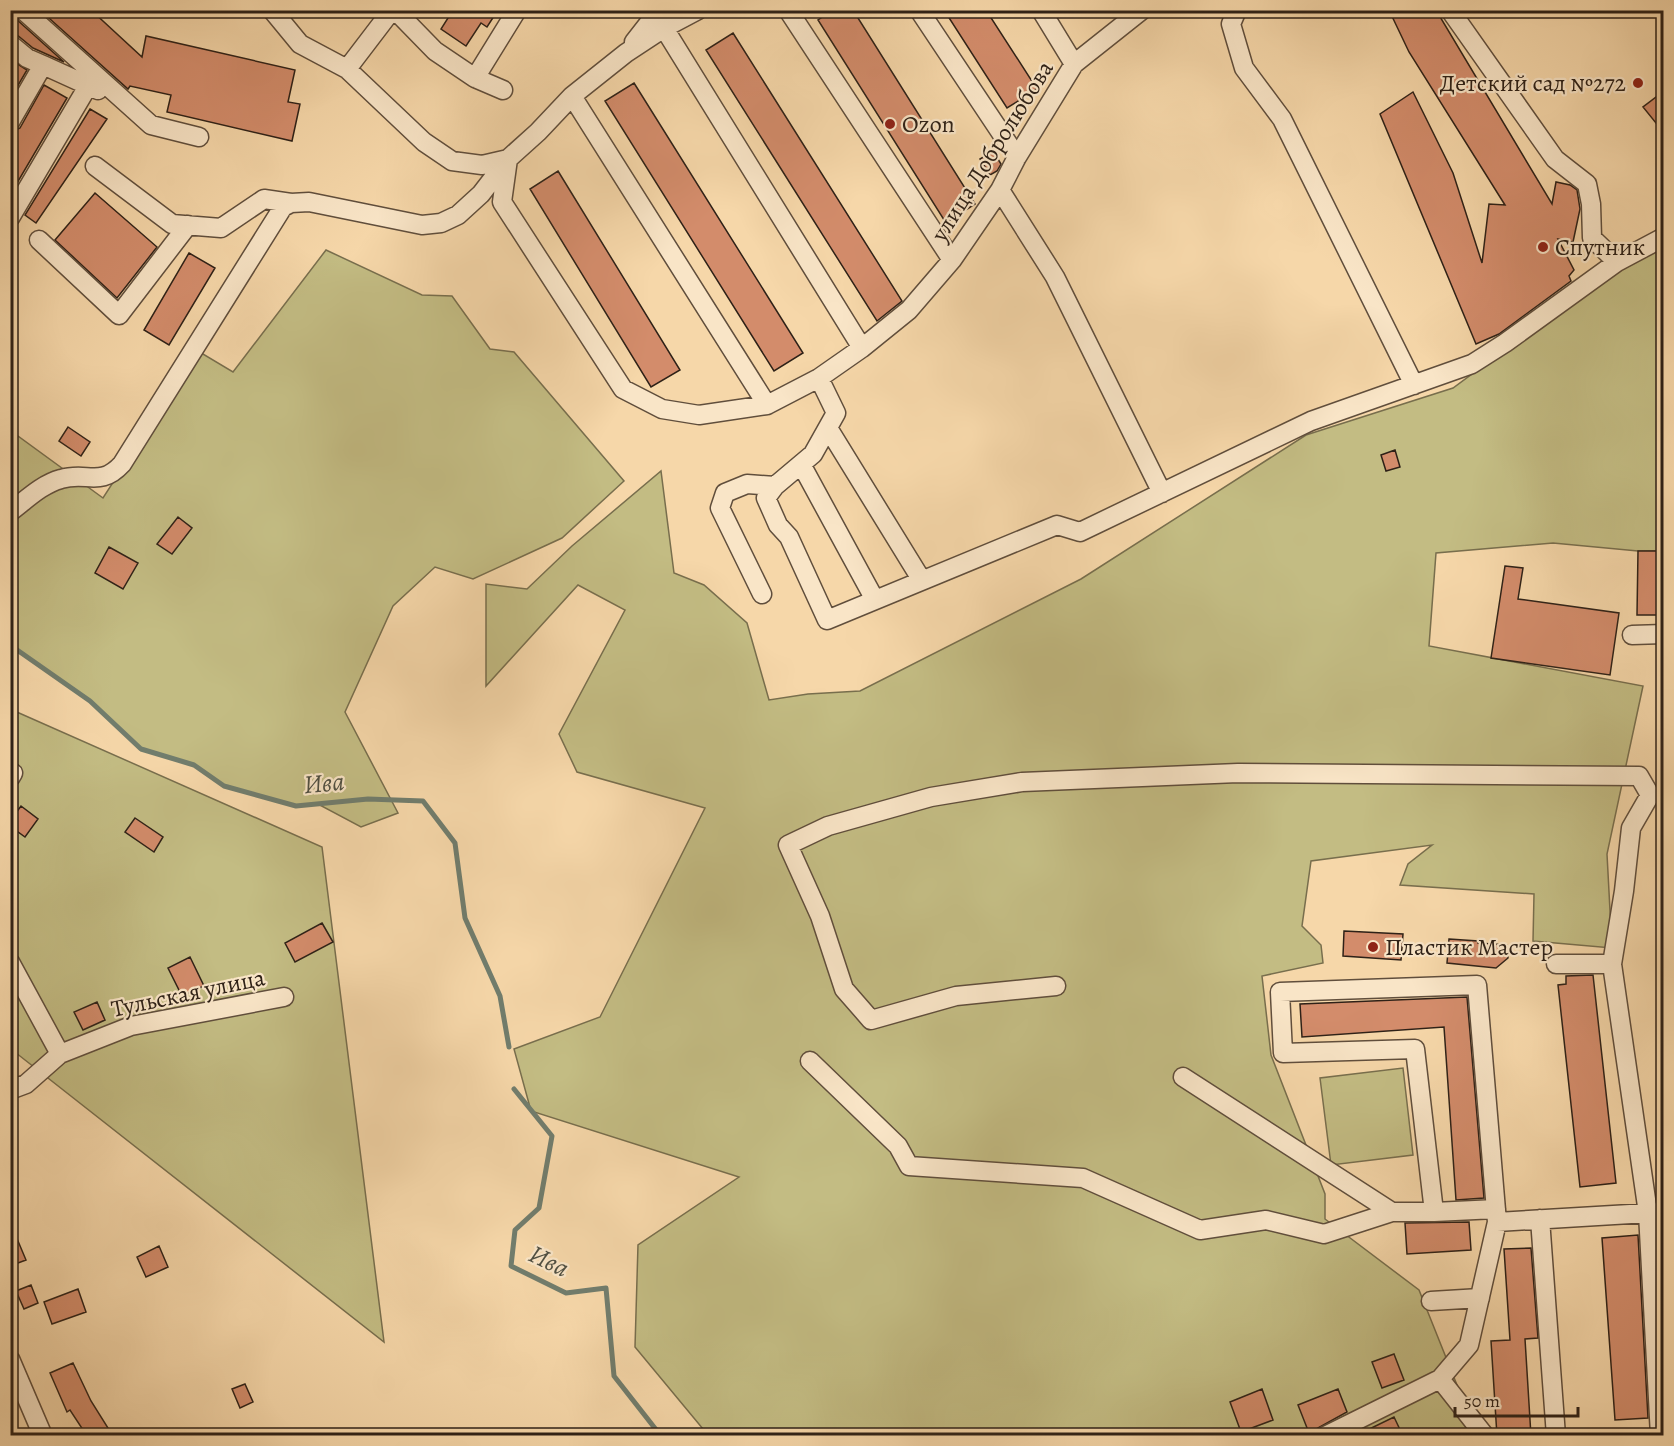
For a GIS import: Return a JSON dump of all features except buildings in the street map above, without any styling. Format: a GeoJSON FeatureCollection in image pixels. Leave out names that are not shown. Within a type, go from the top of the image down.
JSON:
{"type":"FeatureCollection","features":[{"type":"Feature","properties":{"kind":"street"},"geometry":{"type":"LineString","coordinates":[[23,10],[151,125],[199,137]]}},
{"type":"Feature","properties":{"kind":"street"},"geometry":{"type":"LineString","coordinates":[[272,10],[300,44],[347,69],[424,142],[452,160],[482,165],[508,159]]}},
{"type":"Feature","properties":{"kind":"street"},"geometry":{"type":"LineString","coordinates":[[347,69],[394,10],[435,51],[475,78],[503,90]]}},
{"type":"Feature","properties":{"kind":"street"},"geometry":{"type":"LineString","coordinates":[[475,78],[517,10]]}},
{"type":"Feature","properties":{"kind":"street"},"geometry":{"type":"LineString","coordinates":[[95,166],[172,224],[221,228],[264,199],[291,203],[309,202],[422,225],[441,223],[458,215],[481,194],[508,159],[538,132],[572,96],[626,53],[662,19],[698,10]]}},
{"type":"Feature","properties":{"kind":"street"},"geometry":{"type":"LineString","coordinates":[[788,10],[952,260]]}},
{"type":"Feature","properties":{"kind":"street"},"geometry":{"type":"LineString","coordinates":[[919,10],[1017,157]]}},
{"type":"Feature","properties":{"kind":"street"},"geometry":{"type":"LineString","coordinates":[[1041,10],[1074,64]]}},
{"type":"Feature","properties":{"kind":"street","name":"улица Добролюбова"},"geometry":{"type":"LineString","coordinates":[[508,159],[502,202],[623,389],[662,409],[699,415],[767,405],[819,378],[862,348],[909,310],[952,260],[1000,190],[1017,157],[1074,64],[1142,10]]}},
{"type":"Feature","properties":{"kind":"street"},"geometry":{"type":"LineString","coordinates":[[1237,10],[1231,24],[1244,68],[1282,119],[1414,385]]}},
{"type":"Feature","properties":{"kind":"street"},"geometry":{"type":"LineString","coordinates":[[1450,10],[1556,159],[1587,184],[1591,204],[1592,238],[1617,261]]}},
{"type":"Feature","properties":{"kind":"street"},"geometry":{"type":"LineString","coordinates":[[662,19],[862,348]]}},
{"type":"Feature","properties":{"kind":"street"},"geometry":{"type":"LineString","coordinates":[[10,44],[27,58],[128,104]]}},
{"type":"Feature","properties":{"kind":"street"},"geometry":{"type":"LineString","coordinates":[[10,122],[43,65]]}},
{"type":"Feature","properties":{"kind":"street"},"geometry":{"type":"LineString","coordinates":[[10,218],[88,86]]}},
{"type":"Feature","properties":{"kind":"street"},"geometry":{"type":"LineString","coordinates":[[572,96],[767,405]]}},
{"type":"Feature","properties":{"kind":"street"},"geometry":{"type":"LineString","coordinates":[[1000,190],[1055,277],[1162,493]]}},
{"type":"Feature","properties":{"kind":"street"},"geometry":{"type":"LineString","coordinates":[[10,512],[53,481],[71,477],[102,478],[109,476],[122,464],[278,213],[291,203]]}},
{"type":"Feature","properties":{"kind":"street"},"geometry":{"type":"LineString","coordinates":[[39,240],[119,315],[188,225]]}},
{"type":"Feature","properties":{"kind":"street"},"geometry":{"type":"LineString","coordinates":[[819,378],[836,413],[813,454],[775,486],[766,498],[778,525],[789,537],[827,620],[921,579],[1057,525],[1080,532],[1311,421],[1472,364],[1571,296],[1617,261],[1664,237]]}},
{"type":"Feature","properties":{"kind":"street"},"geometry":{"type":"LineString","coordinates":[[828,428],[921,579]]}},
{"type":"Feature","properties":{"kind":"street"},"geometry":{"type":"LineString","coordinates":[[801,464],[875,600]]}},
{"type":"Feature","properties":{"kind":"street"},"geometry":{"type":"LineString","coordinates":[[762,594],[720,508],[725,493],[747,484],[775,486]]}},
{"type":"Feature","properties":{"kind":"street"},"geometry":{"type":"LineString","coordinates":[[1632,635],[1664,634]]}},
{"type":"Feature","properties":{"kind":"street"},"geometry":{"type":"LineString","coordinates":[[1056,986],[956,996],[871,1020],[844,989],[820,916],[788,845],[828,826],[931,797],[1022,782],[1238,773],[1639,776],[1650,795],[1631,828],[1612,964],[1656,1212],[1660,1436]]}},
{"type":"Feature","properties":{"kind":"street"},"geometry":{"type":"LineString","coordinates":[[10,963],[60,1054]]}},
{"type":"Feature","properties":{"kind":"street"},"geometry":{"type":"LineString","coordinates":[[1556,964],[1612,964]]}},
{"type":"Feature","properties":{"kind":"street"},"geometry":{"type":"LineString","coordinates":[[1325,1436],[1440,1379],[1469,1345],[1496,1215],[1477,985],[1280,992],[1283,1053],[1415,1049],[1434,1212]]}},
{"type":"Feature","properties":{"kind":"street","name":"Тульская улица"},"geometry":{"type":"LineString","coordinates":[[10,1090],[26,1084],[60,1054],[131,1026],[284,997]]}},
{"type":"Feature","properties":{"kind":"street"},"geometry":{"type":"LineString","coordinates":[[810,1061],[898,1146],[909,1166],[1083,1178],[1200,1230],[1266,1220],[1324,1234],[1392,1212],[1434,1212],[1540,1219],[1656,1212]]}},
{"type":"Feature","properties":{"kind":"street"},"geometry":{"type":"LineString","coordinates":[[1183,1077],[1392,1212]]}},
{"type":"Feature","properties":{"kind":"street"},"geometry":{"type":"LineString","coordinates":[[1540,1219],[1556,1436]]}},
{"type":"Feature","properties":{"kind":"street"},"geometry":{"type":"LineString","coordinates":[[1431,1301],[1480,1298]]}},
{"type":"Feature","properties":{"kind":"street"},"geometry":{"type":"LineString","coordinates":[[10,1359],[43,1436]]}},
{"type":"Feature","properties":{"kind":"street"},"geometry":{"type":"LineString","coordinates":[[1440,1379],[1485,1436]]}},
{"type":"Feature","properties":{"kind":"shaded area"},"geometry":{"type":"Polygon","coordinates":[[[326,250],[422,295],[452,296],[490,349],[514,352],[624,481],[562,538],[473,579],[435,567],[393,606],[345,712],[398,813],[361,827],[318,804],[296,806],[224,786],[194,764],[141,749],[90,701],[11,645],[11,431],[103,498],[198,351],[233,372],[326,250]]]}},
{"type":"Feature","properties":{"kind":"shaded area"},"geometry":{"type":"Polygon","coordinates":[[[1653,250],[1663,251],[1663,551],[1638,551],[1553,543],[1436,553],[1429,646],[1643,686],[1607,854],[1612,948],[1533,941],[1534,894],[1400,885],[1408,864],[1432,845],[1311,861],[1302,926],[1321,945],[1323,963],[1262,976],[1271,1055],[1325,1194],[1325,1219],[1419,1290],[1477,1435],[708,1435],[635,1347],[638,1245],[739,1177],[531,1111],[514,1049],[600,1017],[705,808],[577,772],[559,734],[625,610],[578,585],[486,686],[486,584],[527,589],[572,546],[661,471],[674,573],[704,585],[747,623],[769,700],[808,694],[860,691],[1081,579],[1306,435],[1453,388],[1599,280],[1653,250]]]}},
{"type":"Feature","properties":{"kind":"shaded area"},"geometry":{"type":"Polygon","coordinates":[[[10,709],[322,847],[384,1342],[11,1049],[10,709]]]}},
{"type":"Feature","properties":{"kind":"shaded area"},"geometry":{"type":"Polygon","coordinates":[[[1403,1068],[1413,1155],[1331,1165],[1320,1078],[1403,1068]]]}},
{"type":"Feature","properties":{"kind":"waterway","name":"Ива"},"geometry":{"type":"LineString","coordinates":[[10,645],[90,701],[141,749],[194,765],[224,786],[296,806],[368,799],[423,801],[455,843],[465,918],[500,996],[509,1047]]}},
{"type":"Feature","properties":{"kind":"waterway","name":"Ива"},"geometry":{"type":"LineString","coordinates":[[514,1089],[552,1136],[539,1208],[515,1230],[511,1266],[566,1293],[606,1288],[614,1376],[661,1436]]}},
{"type":"Feature","properties":{"kind":"place","name":"Детский сад №272"},"geometry":{"type":"Point","coordinates":[1638,83]}},
{"type":"Feature","properties":{"kind":"place","name":"Ozon"},"geometry":{"type":"Point","coordinates":[890,124]}},
{"type":"Feature","properties":{"kind":"place","name":"Спутник"},"geometry":{"type":"Point","coordinates":[1543,247]}},
{"type":"Feature","properties":{"kind":"place","name":"Пластик Мастер"},"geometry":{"type":"Point","coordinates":[1373,947]}}]}
